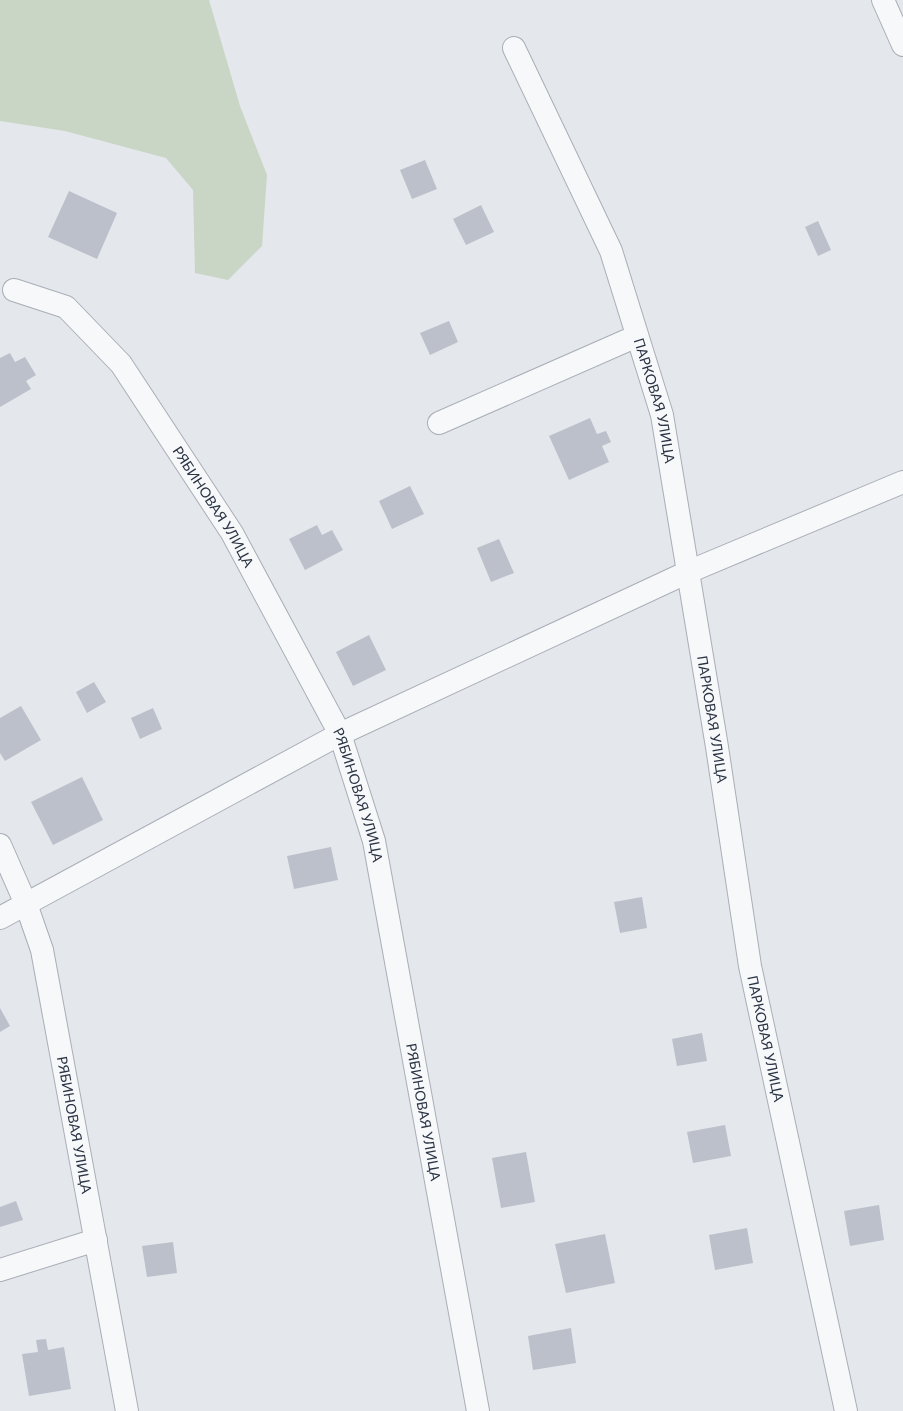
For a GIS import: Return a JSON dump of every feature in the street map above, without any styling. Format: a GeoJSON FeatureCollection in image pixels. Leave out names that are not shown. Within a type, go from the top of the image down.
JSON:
{"type":"FeatureCollection","features":[{"type":"Feature","properties":{"kind":"street"},"geometry":{"type":"LineString","coordinates":[[883,0],[903,45]]}},
{"type":"Feature","properties":{"kind":"street","name":"ПАРКОВАЯ УЛИЦА"},"geometry":{"type":"LineString","coordinates":[[514,48],[611,251],[662,415],[717,747],[750,966],[846,1411]]}},
{"type":"Feature","properties":{"kind":"street","name":"РЯБИНОВАЯ УЛИЦА"},"geometry":{"type":"LineString","coordinates":[[14,290],[66,307],[121,364],[232,533],[340,734],[374,841],[478,1411]]}},
{"type":"Feature","properties":{"kind":"street"},"geometry":{"type":"LineString","coordinates":[[438,423],[637,336]]}},
{"type":"Feature","properties":{"kind":"street"},"geometry":{"type":"LineString","coordinates":[[0,918],[340,734],[688,572],[903,482]]}},
{"type":"Feature","properties":{"kind":"street","name":"РЯБИНОВАЯ УЛИЦА"},"geometry":{"type":"LineString","coordinates":[[0,845],[26,904],[42,950],[127,1411]]}},
{"type":"Feature","properties":{"kind":"street"},"geometry":{"type":"LineString","coordinates":[[0,1270],[96,1240]]}},
{"type":"Feature","properties":{"kind":"green space"},"geometry":{"type":"Polygon","coordinates":[[[0,0],[209,0],[240,106],[267,175],[262,246],[228,280],[195,273],[193,190],[166,158],[65,131],[0,121],[0,0]]]}},
{"type":"Feature","properties":{"kind":"building"},"geometry":{"type":"Polygon","coordinates":[[[425,160],[437,189],[412,199],[400,170],[425,160]]]}},
{"type":"Feature","properties":{"kind":"building"},"geometry":{"type":"Polygon","coordinates":[[[69,191],[117,213],[97,259],[48,237],[69,191]]]}},
{"type":"Feature","properties":{"kind":"building"},"geometry":{"type":"Polygon","coordinates":[[[481,205],[494,232],[466,245],[453,219],[481,205]]]}},
{"type":"Feature","properties":{"kind":"building"},"geometry":{"type":"Polygon","coordinates":[[[818,221],[831,250],[818,256],[805,227],[818,221]]]}},
{"type":"Feature","properties":{"kind":"building"},"geometry":{"type":"Polygon","coordinates":[[[449,321],[458,342],[430,355],[420,333],[449,321]]]}},
{"type":"Feature","properties":{"kind":"building"},"geometry":{"type":"Polygon","coordinates":[[[10,353],[15,362],[25,357],[36,375],[26,381],[31,389],[0,407],[0,358],[10,353]]]}},
{"type":"Feature","properties":{"kind":"building"},"geometry":{"type":"Polygon","coordinates":[[[590,418],[597,434],[606,431],[611,442],[602,446],[609,462],[569,480],[549,436],[590,418]]]}},
{"type":"Feature","properties":{"kind":"building"},"geometry":{"type":"Polygon","coordinates":[[[410,486],[424,514],[392,529],[379,501],[410,486]]]}},
{"type":"Feature","properties":{"kind":"building"},"geometry":{"type":"Polygon","coordinates":[[[317,525],[322,535],[332,530],[343,550],[305,570],[289,539],[317,525]]]}},
{"type":"Feature","properties":{"kind":"building"},"geometry":{"type":"Polygon","coordinates":[[[499,539],[514,573],[491,582],[477,548],[499,539]]]}},
{"type":"Feature","properties":{"kind":"building"},"geometry":{"type":"Polygon","coordinates":[[[369,635],[386,670],[353,686],[336,652],[369,635]]]}},
{"type":"Feature","properties":{"kind":"building"},"geometry":{"type":"Polygon","coordinates":[[[94,682],[106,702],[87,713],[76,692],[94,682]]]}},
{"type":"Feature","properties":{"kind":"building"},"geometry":{"type":"Polygon","coordinates":[[[21,706],[41,740],[5,761],[0,753],[0,718],[21,706]]]}},
{"type":"Feature","properties":{"kind":"building"},"geometry":{"type":"Polygon","coordinates":[[[153,708],[162,729],[140,739],[131,718],[153,708]]]}},
{"type":"Feature","properties":{"kind":"building"},"geometry":{"type":"Polygon","coordinates":[[[82,777],[103,820],[53,845],[31,802],[82,777]]]}},
{"type":"Feature","properties":{"kind":"building"},"geometry":{"type":"Polygon","coordinates":[[[331,847],[338,880],[294,889],[287,856],[331,847]]]}},
{"type":"Feature","properties":{"kind":"building"},"geometry":{"type":"Polygon","coordinates":[[[642,897],[647,928],[620,933],[614,902],[642,897]]]}},
{"type":"Feature","properties":{"kind":"building"},"geometry":{"type":"Polygon","coordinates":[[[0,1008],[10,1026],[0,1032],[0,1008]]]}},
{"type":"Feature","properties":{"kind":"building"},"geometry":{"type":"Polygon","coordinates":[[[702,1033],[707,1061],[677,1066],[672,1039],[702,1033]]]}},
{"type":"Feature","properties":{"kind":"building"},"geometry":{"type":"Polygon","coordinates":[[[725,1125],[731,1156],[693,1163],[687,1132],[725,1125]]]}},
{"type":"Feature","properties":{"kind":"building"},"geometry":{"type":"Polygon","coordinates":[[[526,1152],[535,1202],[501,1208],[492,1158],[526,1152]]]}},
{"type":"Feature","properties":{"kind":"building"},"geometry":{"type":"Polygon","coordinates":[[[16,1201],[23,1220],[0,1227],[0,1207],[16,1201]]]}},
{"type":"Feature","properties":{"kind":"building"},"geometry":{"type":"Polygon","coordinates":[[[879,1205],[884,1240],[850,1246],[844,1211],[879,1205]]]}},
{"type":"Feature","properties":{"kind":"building"},"geometry":{"type":"Polygon","coordinates":[[[747,1228],[753,1263],[715,1270],[709,1235],[747,1228]]]}},
{"type":"Feature","properties":{"kind":"building"},"geometry":{"type":"Polygon","coordinates":[[[605,1234],[615,1283],[566,1293],[555,1244],[605,1234]]]}},
{"type":"Feature","properties":{"kind":"building"},"geometry":{"type":"Polygon","coordinates":[[[173,1242],[177,1273],[147,1277],[142,1246],[173,1242]]]}},
{"type":"Feature","properties":{"kind":"building"},"geometry":{"type":"Polygon","coordinates":[[[571,1328],[576,1363],[533,1370],[528,1336],[571,1328]]]}},
{"type":"Feature","properties":{"kind":"building"},"geometry":{"type":"Polygon","coordinates":[[[46,1339],[48,1350],[64,1347],[71,1389],[29,1396],[22,1354],[38,1352],[36,1340],[46,1339]]]}}]}
